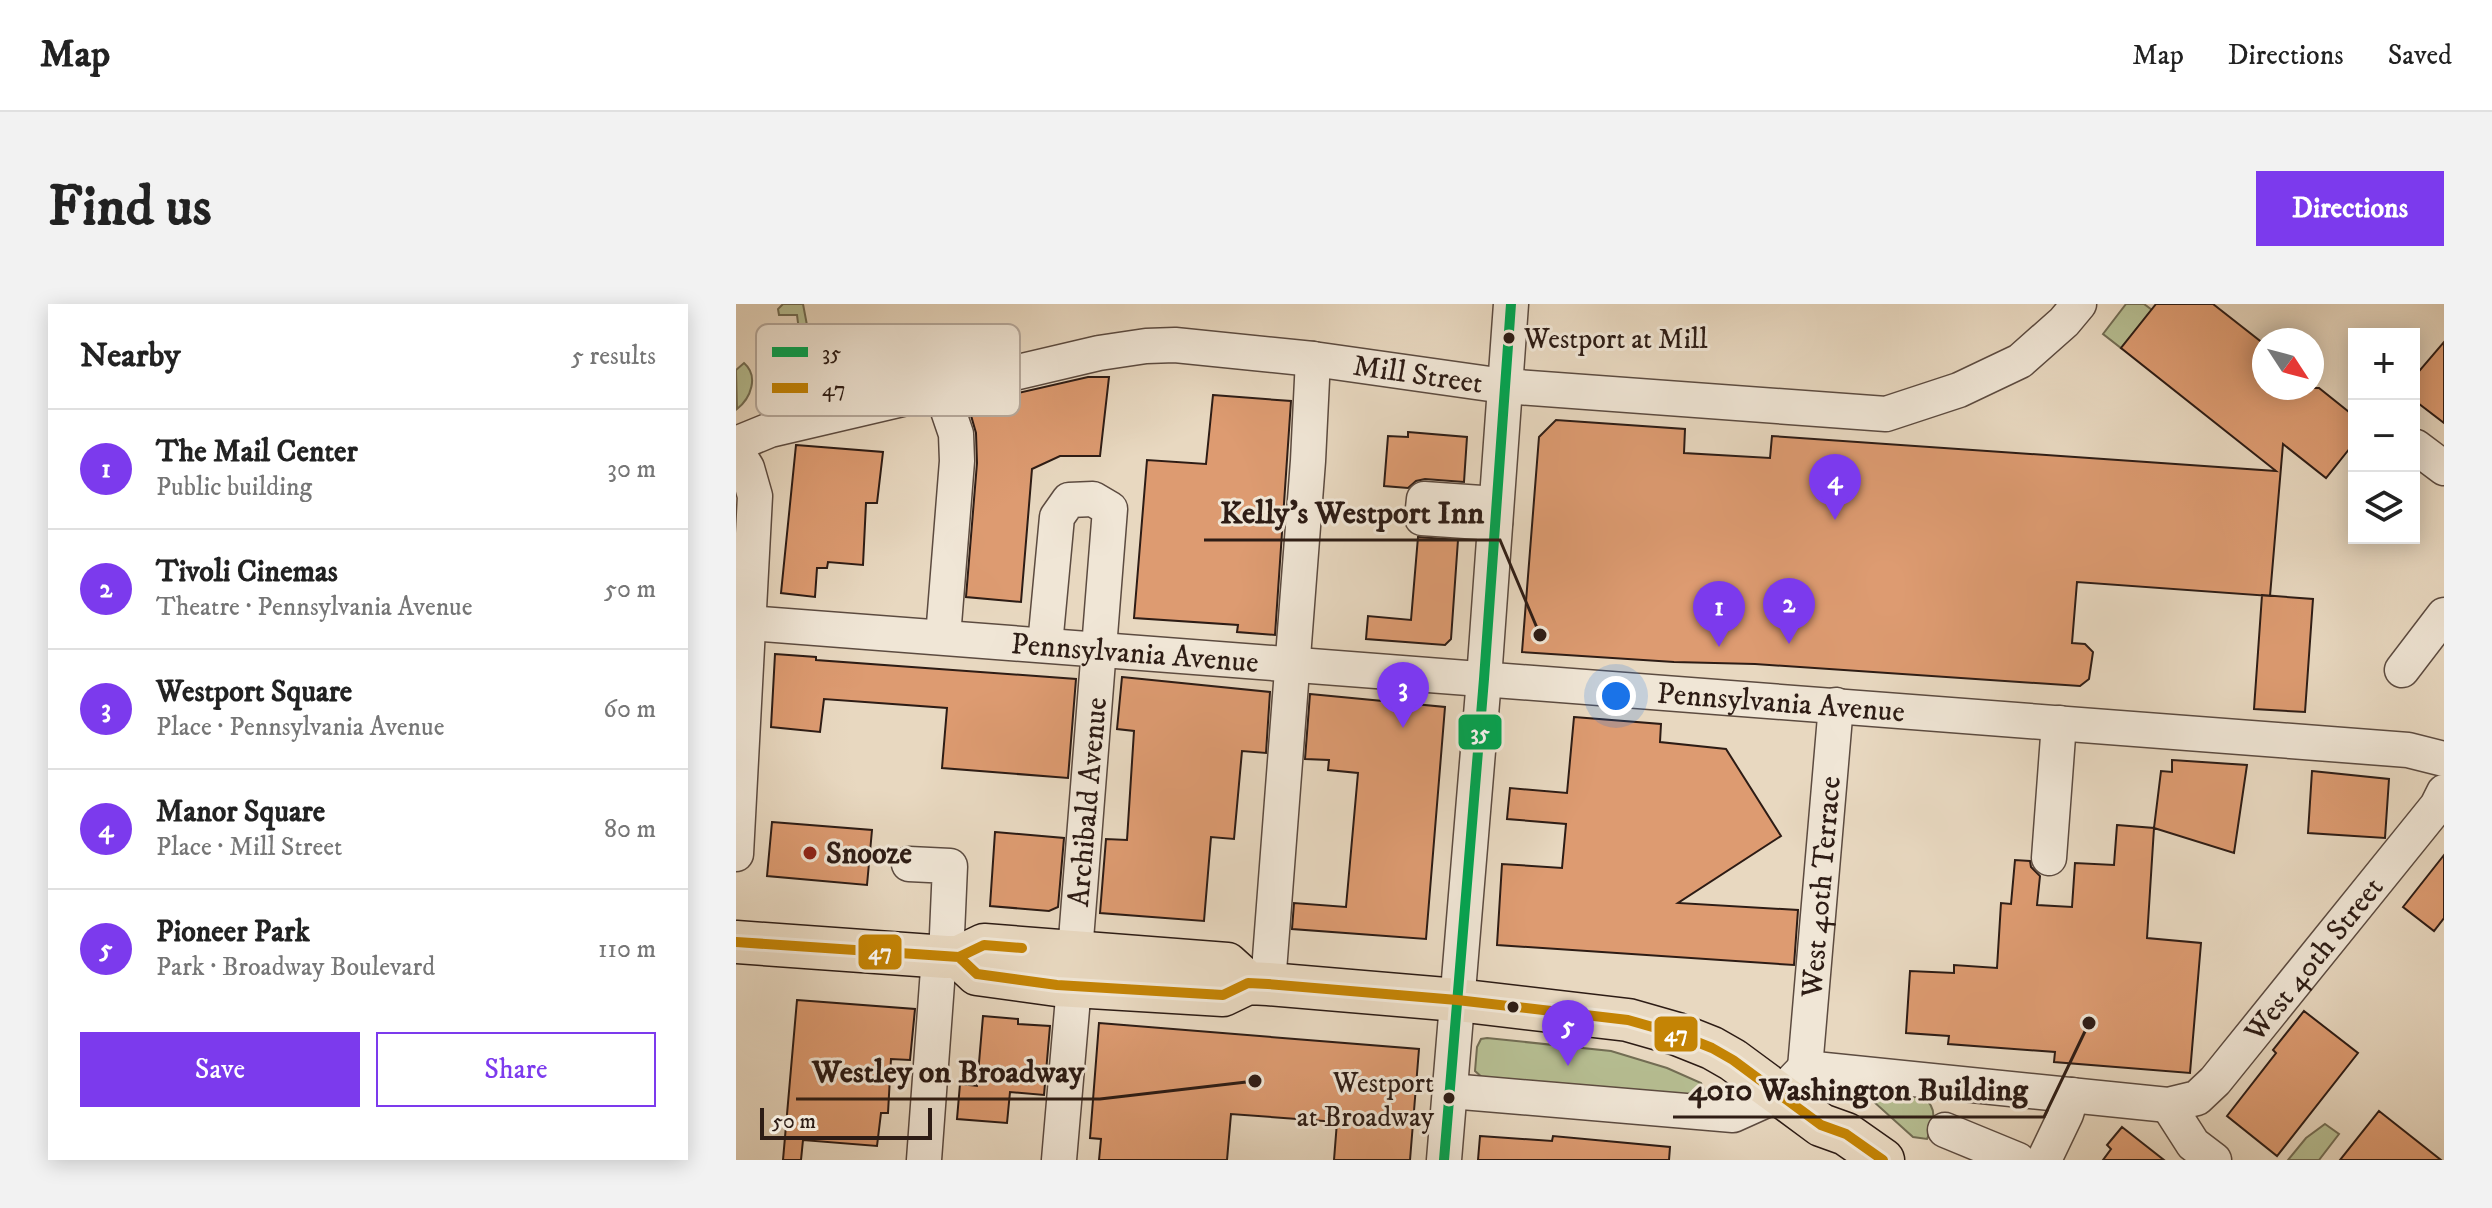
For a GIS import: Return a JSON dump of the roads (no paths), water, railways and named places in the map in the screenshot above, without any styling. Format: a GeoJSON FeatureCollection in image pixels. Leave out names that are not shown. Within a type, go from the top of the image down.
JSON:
{"type":"FeatureCollection","features":[{"type":"Feature","properties":{"kind":"main road"},"geometry":{"type":"LineString","coordinates":[[736,942],[948,957],[977,974],[1074,969],[1223,995],[1258,984],[1457,1000],[1628,1020],[1677,1034],[1793,1081],[1838,1149],[1846,1134],[1883,1160]]}},
{"type":"Feature","properties":{"kind":"street"},"geometry":{"type":"LineString","coordinates":[[1444,1160],[1511,304]]}},
{"type":"Feature","properties":{"kind":"street","name":"Mill Street"},"geometry":{"type":"LineString","coordinates":[[1020,372],[1099,353],[1175,345],[1313,359],[1504,386],[1886,414],[1959,390],[2020,361],[2064,322],[2079,304]]}},
{"type":"Feature","properties":{"kind":"street"},"geometry":{"type":"LineString","coordinates":[[1258,984],[1292,664],[1313,359]]}},
{"type":"Feature","properties":{"kind":"street","name":"Mill Street"},"geometry":{"type":"LineString","coordinates":[[736,447],[770,430],[830,416]]}},
{"type":"Feature","properties":{"kind":"street"},"geometry":{"type":"LineString","coordinates":[[943,637],[957,461],[956,434],[950,416]]}},
{"type":"Feature","properties":{"kind":"street"},"geometry":{"type":"LineString","coordinates":[[736,447],[747,468],[755,496],[743,622],[736,854]]}},
{"type":"Feature","properties":{"kind":"street"},"geometry":{"type":"LineString","coordinates":[[2420,450],[2444,468]]}},
{"type":"Feature","properties":{"kind":"street","name":"Archibald Avenue"},"geometry":{"type":"LineString","coordinates":[[1045,645],[1057,517],[1069,500],[1093,499],[1110,509],[1059,1160]]}},
{"type":"Feature","properties":{"kind":"street"},"geometry":{"type":"LineString","coordinates":[[1423,509],[1496,514]]}},
{"type":"Feature","properties":{"kind":"street"},"geometry":{"type":"LineString","coordinates":[[2402,670],[2444,615]]}},
{"type":"Feature","properties":{"kind":"street","name":"Pennsylvania Avenue"},"geometry":{"type":"LineString","coordinates":[[743,622],[2408,750],[2444,759]]}},
{"type":"Feature","properties":{"kind":"street","name":"West 40th Terrace"},"geometry":{"type":"LineString","coordinates":[[1793,1081],[1836,705]]}},
{"type":"Feature","properties":{"kind":"street"},"geometry":{"type":"LineString","coordinates":[[2049,858],[2059,723]]}},
{"type":"Feature","properties":{"kind":"street","name":"West 40th Street"},"geometry":{"type":"LineString","coordinates":[[2168,1105],[2197,1098],[2215,1081],[2437,806],[2444,792]]}},
{"type":"Feature","properties":{"kind":"street"},"geometry":{"type":"LineString","coordinates":[[909,864],[950,866],[948,957],[924,1160]]}},
{"type":"Feature","properties":{"kind":"street"},"geometry":{"type":"LineString","coordinates":[[1450,1091],[1733,1115],[1793,1081],[1949,1083],[2168,1105],[2193,1144],[2214,1160]]}},
{"type":"Feature","properties":{"kind":"street"},"geometry":{"type":"LineString","coordinates":[[1949,1083],[1942,1145],[2018,1160]]}},
{"type":"Feature","properties":{"kind":"street"},"geometry":{"type":"LineString","coordinates":[[2044,1160],[2072,1095]]}},
{"type":"Feature","properties":{"kind":"place","name":"Westport at Mill"},"geometry":{"type":"Point","coordinates":[1509,338]}},
{"type":"Feature","properties":{"kind":"place","name":"Manor Square"},"geometry":{"type":"Point","coordinates":[1835,520]}},
{"type":"Feature","properties":{"kind":"place","name":"Kelly's Westport Inn"},"geometry":{"type":"Point","coordinates":[1540,635]}},
{"type":"Feature","properties":{"kind":"place","name":"Tivoli Cinemas"},"geometry":{"type":"Point","coordinates":[1789,644]}},
{"type":"Feature","properties":{"kind":"place","name":"The Mail Center"},"geometry":{"type":"Point","coordinates":[1719,647]}},
{"type":"Feature","properties":{"kind":"place","name":"Westport Square"},"geometry":{"type":"Point","coordinates":[1403,728]}},
{"type":"Feature","properties":{"kind":"place","name":"Snooze"},"geometry":{"type":"Point","coordinates":[810,853]}},
{"type":"Feature","properties":{"kind":"place","name":"4010 Washington Building"},"geometry":{"type":"Point","coordinates":[2089,1023]}},
{"type":"Feature","properties":{"kind":"place","name":"Pioneer Park"},"geometry":{"type":"Point","coordinates":[1568,1066]}},
{"type":"Feature","properties":{"kind":"place","name":"Westley on Broadway"},"geometry":{"type":"Point","coordinates":[1255,1081]}},
{"type":"Feature","properties":{"kind":"place","name":"Westport at Broadway"},"geometry":{"type":"Point","coordinates":[1449,1098]}}]}
